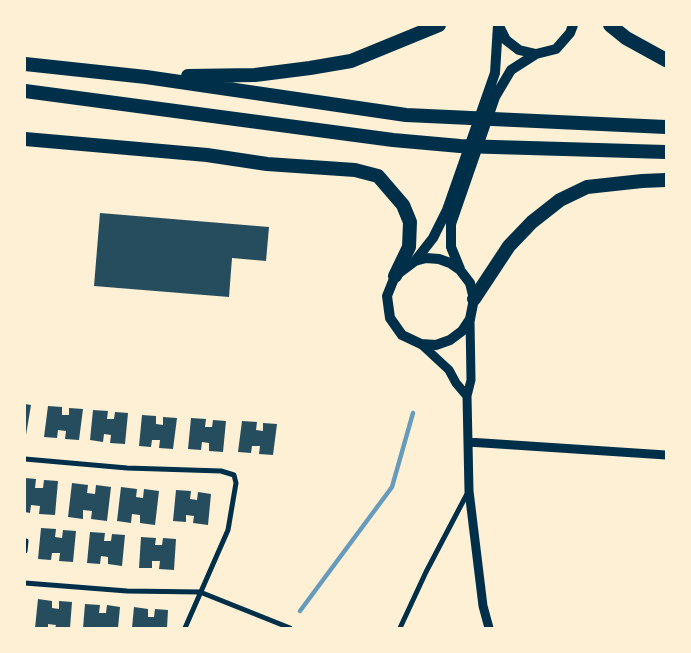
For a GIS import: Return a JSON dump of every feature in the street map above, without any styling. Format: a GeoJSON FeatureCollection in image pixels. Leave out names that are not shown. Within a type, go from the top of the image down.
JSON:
{"type":"FeatureCollection","features":[{"type":"Feature","properties":{"kind":"highway"},"geometry":{"type":"LineString","coordinates":[[146,77],[255,75],[351,61],[439,25]]}},
{"type":"Feature","properties":{"kind":"highway"},"geometry":{"type":"LineString","coordinates":[[610,25],[626,38],[666,60]]}},
{"type":"Feature","properties":{"kind":"highway"},"geometry":{"type":"LineString","coordinates":[[25,64],[146,77],[406,115],[666,127]]}},
{"type":"Feature","properties":{"kind":"highway"},"geometry":{"type":"LineString","coordinates":[[25,91],[392,140],[460,146],[666,152]]}},
{"type":"Feature","properties":{"kind":"highway"},"geometry":{"type":"LineString","coordinates":[[25,139],[207,155],[267,164],[355,170],[378,176],[403,205],[410,222],[409,247],[395,276]]}},
{"type":"Feature","properties":{"kind":"highway"},"geometry":{"type":"LineString","coordinates":[[474,299],[509,246],[532,222],[560,200],[587,187],[666,180]]}},
{"type":"Feature","properties":{"kind":"main road"},"geometry":{"type":"LineString","coordinates":[[498,25],[506,40],[519,50],[536,54]]}},
{"type":"Feature","properties":{"kind":"main road"},"geometry":{"type":"LineString","coordinates":[[498,25],[495,73],[447,210],[433,238],[415,261],[395,276],[387,296],[390,318],[402,335],[421,344],[436,345],[450,340],[462,331],[470,319],[474,299],[470,283],[460,270],[451,248],[451,224],[495,97],[511,70],[536,54],[556,49],[570,33],[573,25]]}},
{"type":"Feature","properties":{"kind":"main road"},"geometry":{"type":"LineString","coordinates":[[415,261],[426,258],[439,259],[450,263],[460,270]]}},
{"type":"Feature","properties":{"kind":"street"},"geometry":{"type":"LineString","coordinates":[[470,319],[471,380],[467,396],[469,491],[482,606],[489,628]]}},
{"type":"Feature","properties":{"kind":"street"},"geometry":{"type":"LineString","coordinates":[[421,344],[449,370],[456,383],[467,396]]}},
{"type":"Feature","properties":{"kind":"street"},"geometry":{"type":"LineString","coordinates":[[468,442],[666,455]]}},
{"type":"Feature","properties":{"kind":"street"},"geometry":{"type":"LineString","coordinates":[[25,459],[127,468],[220,471],[234,475],[236,483],[228,530],[185,628]]}},
{"type":"Feature","properties":{"kind":"street"},"geometry":{"type":"LineString","coordinates":[[400,628],[426,572],[469,491]]}},
{"type":"Feature","properties":{"kind":"street"},"geometry":{"type":"LineString","coordinates":[[25,551],[26,541]]}},
{"type":"Feature","properties":{"kind":"street"},"geometry":{"type":"LineString","coordinates":[[25,583],[127,591],[200,592],[290,628]]}},
{"type":"Feature","properties":{"kind":"building"},"geometry":{"type":"Polygon","coordinates":[[[100,213],[269,227],[266,261],[232,258],[229,297],[94,286],[100,213]]]}},
{"type":"Feature","properties":{"kind":"building"},"geometry":{"type":"Polygon","coordinates":[[[25,404],[31,405],[26,435],[25,435],[25,404]]]}},
{"type":"Feature","properties":{"kind":"building"},"geometry":{"type":"Polygon","coordinates":[[[48,406],[62,407],[62,415],[69,415],[69,408],[83,409],[79,440],[65,439],[66,431],[58,430],[57,438],[44,437],[48,406]]]}},
{"type":"Feature","properties":{"kind":"building"},"geometry":{"type":"Polygon","coordinates":[[[93,410],[108,411],[107,419],[114,419],[115,412],[128,413],[125,444],[110,443],[111,435],[104,434],[103,442],[90,440],[93,410]]]}},
{"type":"Feature","properties":{"kind":"building"},"geometry":{"type":"Polygon","coordinates":[[[142,415],[156,416],[156,424],[163,425],[163,417],[177,418],[173,449],[159,448],[160,440],[152,440],[151,447],[139,446],[142,415]]]}},
{"type":"Feature","properties":{"kind":"building"},"geometry":{"type":"Polygon","coordinates":[[[191,418],[206,419],[205,427],[212,427],[213,420],[226,421],[223,452],[209,451],[209,443],[202,442],[201,450],[188,449],[191,418]]]}},
{"type":"Feature","properties":{"kind":"building"},"geometry":{"type":"Polygon","coordinates":[[[242,421],[257,422],[256,430],[263,431],[263,423],[277,424],[273,455],[259,454],[260,446],[252,446],[251,453],[238,452],[242,421]]]}},
{"type":"Feature","properties":{"kind":"building"},"geometry":{"type":"Polygon","coordinates":[[[25,478],[36,479],[35,488],[43,488],[44,480],[58,481],[55,515],[39,514],[40,506],[31,505],[30,513],[25,512],[25,478]]]}},
{"type":"Feature","properties":{"kind":"building"},"geometry":{"type":"Polygon","coordinates":[[[72,483],[88,485],[87,493],[95,494],[96,485],[111,487],[107,521],[91,519],[92,511],[83,510],[83,519],[68,517],[72,483]]]}},
{"type":"Feature","properties":{"kind":"building"},"geometry":{"type":"Polygon","coordinates":[[[121,487],[137,489],[136,497],[143,498],[144,489],[159,491],[155,525],[140,523],[140,515],[132,514],[131,523],[117,521],[121,487]]]}},
{"type":"Feature","properties":{"kind":"building"},"geometry":{"type":"Polygon","coordinates":[[[176,490],[191,491],[190,499],[197,500],[198,492],[211,494],[208,525],[193,523],[194,516],[186,515],[186,522],[173,521],[176,490]]]}},
{"type":"Feature","properties":{"kind":"building"},"geometry":{"type":"Polygon","coordinates":[[[41,528],[56,529],[55,537],[62,538],[63,530],[76,531],[73,562],[59,561],[60,553],[52,553],[51,560],[38,559],[41,528]]]}},
{"type":"Feature","properties":{"kind":"building"},"geometry":{"type":"Polygon","coordinates":[[[90,532],[105,533],[104,541],[111,541],[112,534],[125,535],[122,566],[108,564],[108,557],[101,556],[100,564],[87,563],[90,532]]]}},
{"type":"Feature","properties":{"kind":"building"},"geometry":{"type":"Polygon","coordinates":[[[141,537],[156,538],[155,545],[162,545],[163,538],[176,539],[174,570],[159,569],[160,561],[152,561],[152,568],[139,568],[141,537]]]}},
{"type":"Feature","properties":{"kind":"building"},"geometry":{"type":"Polygon","coordinates":[[[38,599],[52,601],[52,608],[59,609],[59,601],[72,602],[70,628],[55,628],[56,625],[48,624],[48,628],[35,628],[38,599]]]}},
{"type":"Feature","properties":{"kind":"building"},"geometry":{"type":"Polygon","coordinates":[[[85,604],[100,605],[99,613],[106,613],[107,605],[120,607],[118,628],[83,628],[85,604]]]}},
{"type":"Feature","properties":{"kind":"building"},"geometry":{"type":"Polygon","coordinates":[[[134,607],[148,609],[148,617],[154,617],[155,609],[168,610],[167,628],[132,628],[134,607]]]}},
{"type":"Feature","properties":{"kind":"waterway"},"geometry":{"type":"LineString","coordinates":[[300,611],[392,487],[413,413]]}}]}
